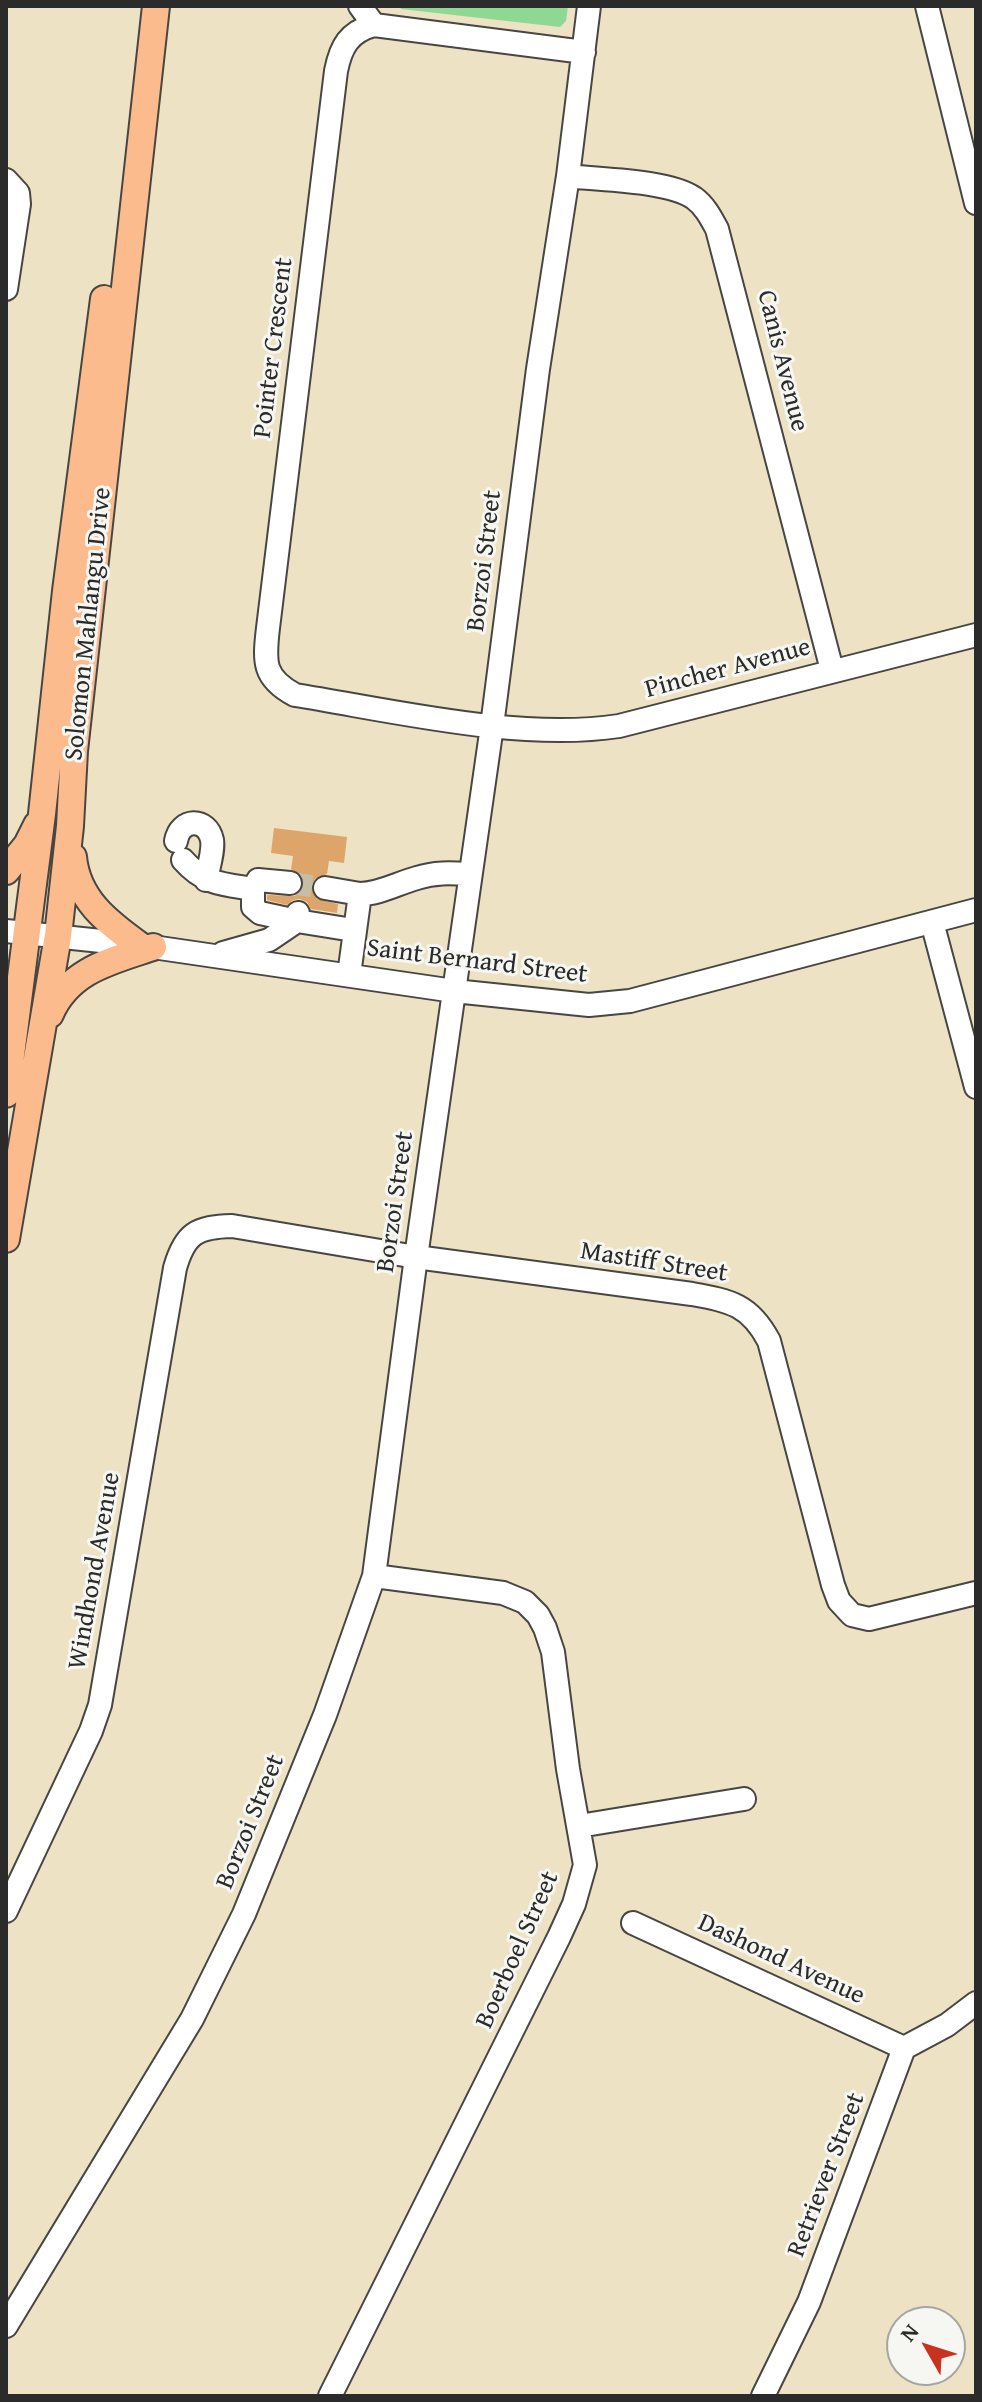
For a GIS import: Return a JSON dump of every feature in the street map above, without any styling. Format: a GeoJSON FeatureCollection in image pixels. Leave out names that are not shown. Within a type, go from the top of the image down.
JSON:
{"type":"FeatureCollection","features":[{"type":"Feature","properties":{"kind":"main road","name":"Solomon Mahlangu Drive"},"geometry":{"type":"LineString","coordinates":[[6,1094],[16,932],[42,814],[66,591],[81,493],[140,6]]}},
{"type":"Feature","properties":{"kind":"main road","name":"Solomon Mahlangu Drive"},"geometry":{"type":"LineString","coordinates":[[6,1239],[58,936],[70,826],[74,751],[156,6]]}},
{"type":"Feature","properties":{"kind":"main road"},"geometry":{"type":"LineString","coordinates":[[6,871],[27,845],[42,814]]}},
{"type":"Feature","properties":{"kind":"main road"},"geometry":{"type":"LineString","coordinates":[[70,826],[74,874],[91,906],[112,926],[146,946]]}},
{"type":"Feature","properties":{"kind":"main road"},"geometry":{"type":"LineString","coordinates":[[37,1052],[51,1012],[60,993],[69,984],[89,971],[146,946]]}},
{"type":"Feature","properties":{"kind":"street"},"geometry":{"type":"LineString","coordinates":[[360,6],[374,25],[584,52]]}},
{"type":"Feature","properties":{"kind":"street","name":"Borzoi Street"},"geometry":{"type":"LineString","coordinates":[[6,2326],[192,2019],[238,1927],[325,1715],[374,1576],[589,6]]}},
{"type":"Feature","properties":{"kind":"street"},"geometry":{"type":"LineString","coordinates":[[927,6],[976,203]]}},
{"type":"Feature","properties":{"kind":"street","name":"Pointer Crescent"},"geometry":{"type":"LineString","coordinates":[[374,25],[361,29],[348,39],[341,50],[336,71],[268,628],[267,670],[273,679],[295,695],[492,726]]}},
{"type":"Feature","properties":{"kind":"street","name":"Canis Avenue"},"geometry":{"type":"LineString","coordinates":[[568,176],[655,186],[684,193],[706,209],[717,229],[832,670]]}},
{"type":"Feature","properties":{"kind":"street"},"geometry":{"type":"LineString","coordinates":[[6,180],[18,193],[19,204],[6,289]]}},
{"type":"Feature","properties":{"kind":"street","name":"Pincher Avenue"},"geometry":{"type":"LineString","coordinates":[[492,726],[586,731],[619,726],[976,635]]}},
{"type":"Feature","properties":{"kind":"street"},"geometry":{"type":"LineString","coordinates":[[206,880],[212,841],[205,828],[194,823],[185,825],[179,829],[180,851],[195,874],[206,880],[253,889]]}},
{"type":"Feature","properties":{"kind":"street"},"geometry":{"type":"LineString","coordinates":[[325,888],[360,894],[376,893],[436,874],[470,874]]}},
{"type":"Feature","properties":{"kind":"street"},"geometry":{"type":"LineString","coordinates":[[290,883],[262,879],[255,883],[251,901],[256,911],[353,930]]}},
{"type":"Feature","properties":{"kind":"street"},"geometry":{"type":"LineString","coordinates":[[349,975],[360,894]]}},
{"type":"Feature","properties":{"kind":"street","name":"Saint Bernard Street"},"geometry":{"type":"LineString","coordinates":[[16,932],[213,955],[454,991],[605,1005],[976,910]]}},
{"type":"Feature","properties":{"kind":"street"},"geometry":{"type":"LineString","coordinates":[[213,955],[269,940],[298,917]]}},
{"type":"Feature","properties":{"kind":"street"},"geometry":{"type":"LineString","coordinates":[[932,922],[976,1087]]}},
{"type":"Feature","properties":{"kind":"street","name":"Mastiff Street"},"geometry":{"type":"LineString","coordinates":[[198,1231],[211,1226],[232,1226],[416,1257],[692,1294],[735,1304],[752,1315],[769,1341],[824,1557],[839,1601],[852,1615],[869,1619],[976,1593]]}},
{"type":"Feature","properties":{"kind":"street","name":"Windhond Avenue"},"geometry":{"type":"LineString","coordinates":[[6,1911],[91,1731],[100,1705],[175,1268],[186,1240],[198,1231]]}},
{"type":"Feature","properties":{"kind":"street","name":"Boerboel Street"},"geometry":{"type":"LineString","coordinates":[[330,2396],[479,2101],[574,1904],[585,1865],[568,1769],[553,1652],[538,1615],[525,1602],[503,1593],[374,1576]]}},
{"type":"Feature","properties":{"kind":"street"},"geometry":{"type":"LineString","coordinates":[[579,1826],[744,1799]]}},
{"type":"Feature","properties":{"kind":"street","name":"Dashond Avenue"},"geometry":{"type":"LineString","coordinates":[[633,1923],[904,2048]]}},
{"type":"Feature","properties":{"kind":"street"},"geometry":{"type":"LineString","coordinates":[[904,2048],[947,2025],[976,2003]]}},
{"type":"Feature","properties":{"kind":"street","name":"Retriever Street"},"geometry":{"type":"LineString","coordinates":[[763,2396],[809,2302],[904,2048]]}},
{"type":"Feature","properties":{"kind":"green space"},"geometry":{"type":"Polygon","coordinates":[[[401,6],[568,6],[566,21],[560,27],[401,9],[401,6]]]}},
{"type":"Feature","properties":{"kind":"building"},"geometry":{"type":"Polygon","coordinates":[[[274,828],[347,837],[344,863],[329,861],[327,874],[315,879],[311,886],[317,899],[338,904],[337,913],[311,909],[307,902],[300,899],[287,905],[267,900],[267,895],[295,896],[304,885],[302,876],[291,869],[293,856],[271,853],[274,828]]]}},
{"type":"Feature","properties":{"kind":"tunnel"},"geometry":{"type":"LineString","coordinates":[[290,883],[325,888]]}}]}
